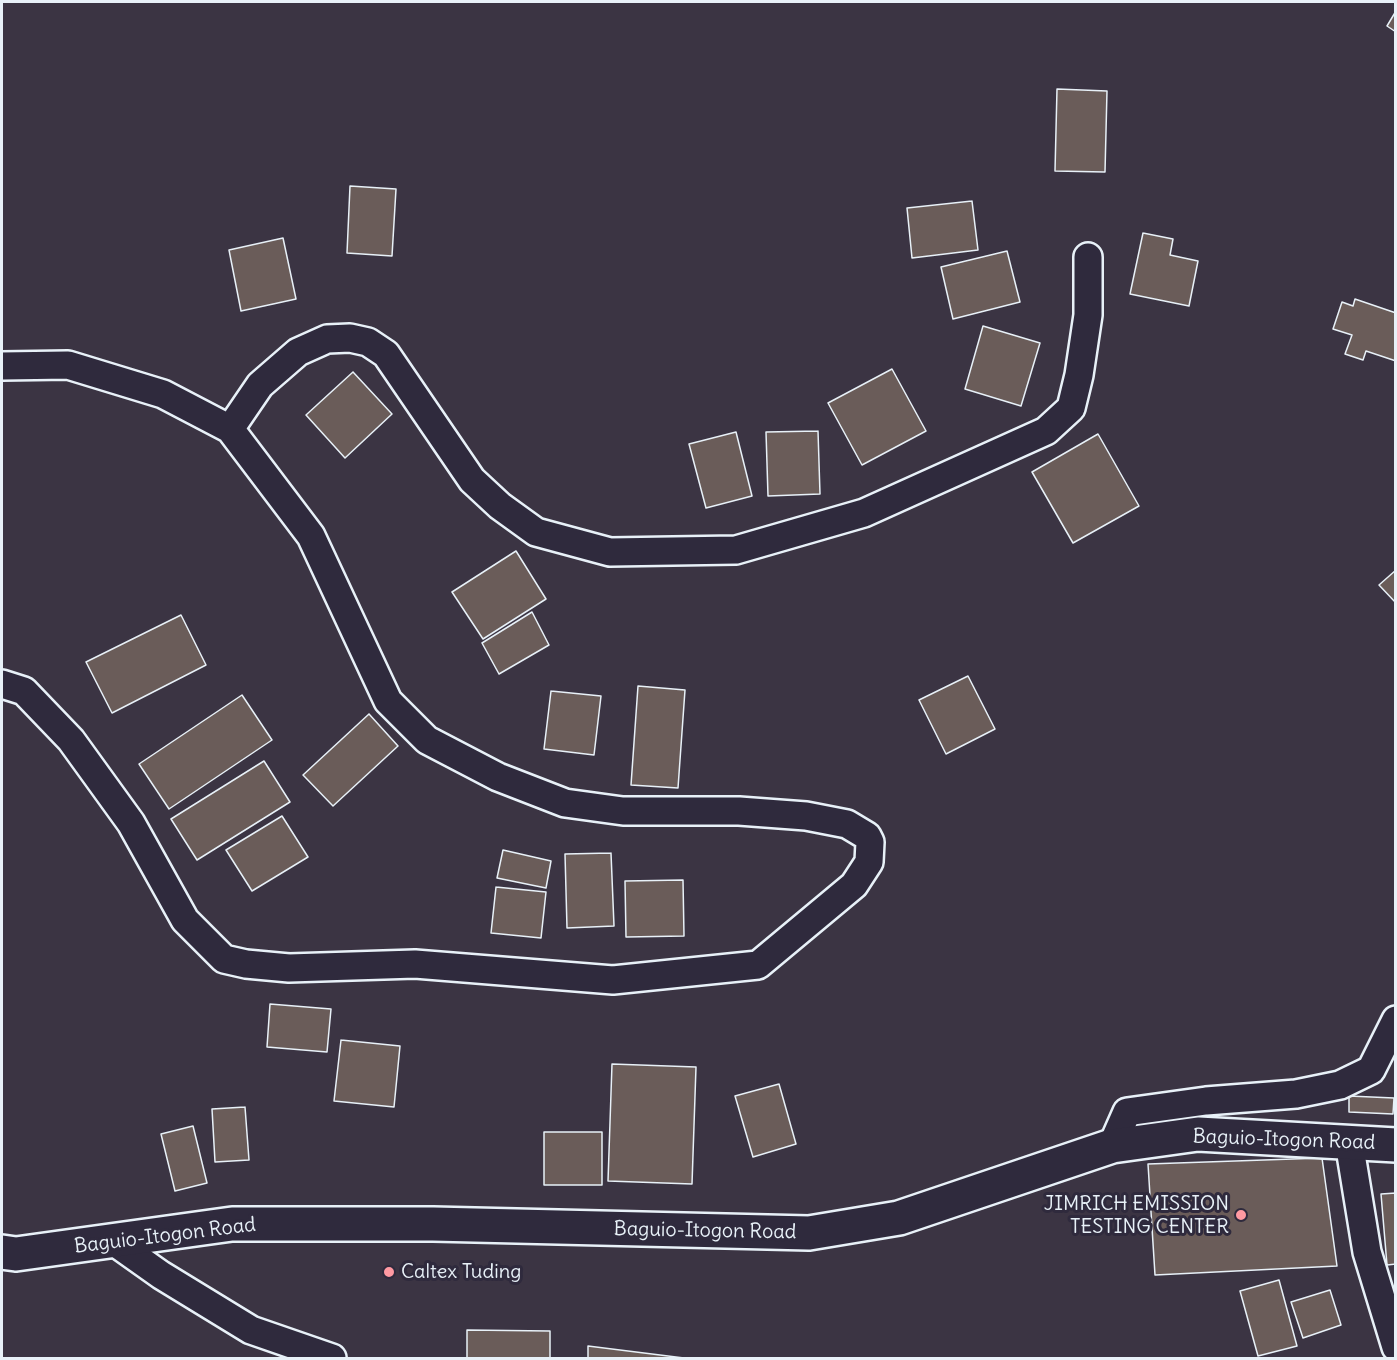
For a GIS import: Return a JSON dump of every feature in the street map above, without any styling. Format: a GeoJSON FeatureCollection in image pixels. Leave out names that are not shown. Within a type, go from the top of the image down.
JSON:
{"type":"FeatureCollection","features":[{"type":"Feature","properties":{"kind":"main road","name":"Baguio-Itogon Road"},"geometry":{"type":"LineString","coordinates":[[2,1252],[15,1254],[232,1224],[433,1224],[809,1233],[899,1218],[1112,1146],[1198,1134],[1395,1145]]}},
{"type":"Feature","properties":{"kind":"street"},"geometry":{"type":"LineString","coordinates":[[230,429],[260,385],[298,352],[327,339],[350,338],[368,342],[386,354],[472,480],[500,506],[536,532],[610,552],[736,550],[864,513],[1046,431],[1071,408],[1079,375],[1088,315],[1088,256]]}},
{"type":"Feature","properties":{"kind":"street"},"geometry":{"type":"LineString","coordinates":[[2,366],[68,365],[163,394],[230,429],[311,537],[388,701],[428,740],[498,777],[566,803],[623,811],[739,811],[806,816],[847,824],[867,836],[870,842],[867,869],[854,885],[758,965],[613,980],[415,964],[289,968],[246,964],[224,959],[185,920],[131,823],[71,740],[24,691],[2,684]]}},
{"type":"Feature","properties":{"kind":"street"},"geometry":{"type":"LineString","coordinates":[[1112,1146],[1127,1112],[1206,1101],[1296,1094],[1340,1085],[1371,1070],[1395,1020]]}},
{"type":"Feature","properties":{"kind":"street"},"geometry":{"type":"LineString","coordinates":[[1349,1142],[1367,1252],[1395,1347]]}},
{"type":"Feature","properties":{"kind":"street"},"geometry":{"type":"LineString","coordinates":[[114,1241],[161,1275],[251,1330],[332,1359]]}},
{"type":"Feature","properties":{"kind":"building"},"geometry":{"type":"Polygon","coordinates":[[[1396,11],[1396,32],[1387,26],[1396,11]]]}},
{"type":"Feature","properties":{"kind":"building"},"geometry":{"type":"Polygon","coordinates":[[[1057,89],[1107,91],[1105,172],[1055,171],[1057,89]]]}},
{"type":"Feature","properties":{"kind":"building"},"geometry":{"type":"Polygon","coordinates":[[[350,186],[396,189],[392,256],[347,253],[350,186]]]}},
{"type":"Feature","properties":{"kind":"building"},"geometry":{"type":"Polygon","coordinates":[[[972,201],[978,250],[912,258],[907,208],[972,201]]]}},
{"type":"Feature","properties":{"kind":"building"},"geometry":{"type":"Polygon","coordinates":[[[1143,233],[1173,239],[1170,255],[1198,261],[1189,306],[1130,294],[1143,233]]]}},
{"type":"Feature","properties":{"kind":"building"},"geometry":{"type":"Polygon","coordinates":[[[283,238],[296,299],[241,311],[229,250],[283,238]]]}},
{"type":"Feature","properties":{"kind":"building"},"geometry":{"type":"Polygon","coordinates":[[[1007,251],[1020,302],[953,319],[941,267],[1007,251]]]}},
{"type":"Feature","properties":{"kind":"building"},"geometry":{"type":"Polygon","coordinates":[[[1355,299],[1396,313],[1396,361],[1366,351],[1363,360],[1345,354],[1352,335],[1333,329],[1342,302],[1353,306],[1355,299]]]}},
{"type":"Feature","properties":{"kind":"building"},"geometry":{"type":"Polygon","coordinates":[[[983,326],[1040,343],[1021,406],[965,389],[983,326]]]}},
{"type":"Feature","properties":{"kind":"building"},"geometry":{"type":"Polygon","coordinates":[[[892,369],[926,431],[862,465],[828,403],[892,369]]]}},
{"type":"Feature","properties":{"kind":"building"},"geometry":{"type":"Polygon","coordinates":[[[353,372],[392,414],[345,458],[306,415],[353,372]]]}},
{"type":"Feature","properties":{"kind":"building"},"geometry":{"type":"Polygon","coordinates":[[[818,431],[820,494],[768,496],[766,432],[818,431]]]}},
{"type":"Feature","properties":{"kind":"building"},"geometry":{"type":"Polygon","coordinates":[[[736,432],[752,496],[706,508],[689,444],[736,432]]]}},
{"type":"Feature","properties":{"kind":"building"},"geometry":{"type":"Polygon","coordinates":[[[1098,434],[1139,506],[1073,543],[1032,472],[1098,434]]]}},
{"type":"Feature","properties":{"kind":"building"},"geometry":{"type":"Polygon","coordinates":[[[516,551],[546,599],[483,639],[452,592],[516,551]]]}},
{"type":"Feature","properties":{"kind":"building"},"geometry":{"type":"Polygon","coordinates":[[[1396,570],[1396,603],[1379,585],[1396,570]]]}},
{"type":"Feature","properties":{"kind":"building"},"geometry":{"type":"Polygon","coordinates":[[[532,612],[549,645],[499,674],[482,643],[532,612]]]}},
{"type":"Feature","properties":{"kind":"building"},"geometry":{"type":"Polygon","coordinates":[[[181,615],[206,665],[112,713],[86,662],[181,615]]]}},
{"type":"Feature","properties":{"kind":"building"},"geometry":{"type":"Polygon","coordinates":[[[968,676],[995,729],[946,754],[919,700],[968,676]]]}},
{"type":"Feature","properties":{"kind":"building"},"geometry":{"type":"Polygon","coordinates":[[[638,686],[685,690],[678,788],[631,785],[638,686]]]}},
{"type":"Feature","properties":{"kind":"building"},"geometry":{"type":"Polygon","coordinates":[[[551,691],[601,696],[594,755],[544,749],[551,691]]]}},
{"type":"Feature","properties":{"kind":"building"},"geometry":{"type":"Polygon","coordinates":[[[242,695],[272,740],[169,809],[139,764],[242,695]]]}},
{"type":"Feature","properties":{"kind":"building"},"geometry":{"type":"Polygon","coordinates":[[[369,714],[398,746],[333,806],[303,775],[369,714]]]}},
{"type":"Feature","properties":{"kind":"building"},"geometry":{"type":"Polygon","coordinates":[[[264,761],[290,802],[197,860],[171,819],[264,761]]]}},
{"type":"Feature","properties":{"kind":"building"},"geometry":{"type":"Polygon","coordinates":[[[282,816],[308,857],[252,891],[226,850],[282,816]]]}},
{"type":"Feature","properties":{"kind":"building"},"geometry":{"type":"Polygon","coordinates":[[[503,850],[551,861],[546,888],[497,878],[503,850]]]}},
{"type":"Feature","properties":{"kind":"building"},"geometry":{"type":"Polygon","coordinates":[[[611,853],[614,926],[567,928],[565,854],[611,853]]]}},
{"type":"Feature","properties":{"kind":"building"},"geometry":{"type":"Polygon","coordinates":[[[683,880],[684,936],[626,937],[625,881],[683,880]]]}},
{"type":"Feature","properties":{"kind":"building"},"geometry":{"type":"Polygon","coordinates":[[[496,887],[546,892],[541,938],[491,933],[496,887]]]}},
{"type":"Feature","properties":{"kind":"building"},"geometry":{"type":"Polygon","coordinates":[[[270,1004],[331,1009],[327,1052],[267,1047],[270,1004]]]}},
{"type":"Feature","properties":{"kind":"building"},"geometry":{"type":"Polygon","coordinates":[[[341,1040],[400,1046],[394,1107],[334,1101],[341,1040]]]}},
{"type":"Feature","properties":{"kind":"building"},"geometry":{"type":"Polygon","coordinates":[[[612,1064],[696,1067],[692,1184],[608,1181],[612,1064]]]}},
{"type":"Feature","properties":{"kind":"building"},"geometry":{"type":"Polygon","coordinates":[[[779,1084],[796,1144],[753,1157],[735,1096],[779,1084]]]}},
{"type":"Feature","properties":{"kind":"building"},"geometry":{"type":"Polygon","coordinates":[[[1349,1096],[1394,1098],[1393,1114],[1349,1112],[1349,1096]]]}},
{"type":"Feature","properties":{"kind":"building"},"geometry":{"type":"Polygon","coordinates":[[[245,1107],[249,1160],[215,1162],[212,1109],[245,1107]]]}},
{"type":"Feature","properties":{"kind":"building"},"geometry":{"type":"Polygon","coordinates":[[[193,1126],[207,1183],[175,1191],[161,1134],[193,1126]]]}},
{"type":"Feature","properties":{"kind":"building"},"geometry":{"type":"Polygon","coordinates":[[[544,1132],[602,1132],[602,1185],[544,1185],[544,1132]]]}},
{"type":"Feature","properties":{"kind":"building","name":"JIMRICH EMISSION TESTING CENTER"},"geometry":{"type":"Polygon","coordinates":[[[1322,1158],[1337,1266],[1155,1275],[1148,1164],[1322,1158]]]}},
{"type":"Feature","properties":{"kind":"building"},"geometry":{"type":"Polygon","coordinates":[[[1396,1193],[1396,1264],[1387,1265],[1381,1194],[1396,1193]]]}},
{"type":"Feature","properties":{"kind":"building"},"geometry":{"type":"Polygon","coordinates":[[[1279,1280],[1297,1346],[1258,1356],[1240,1291],[1279,1280]]]}},
{"type":"Feature","properties":{"kind":"building"},"geometry":{"type":"Polygon","coordinates":[[[1330,1290],[1341,1325],[1303,1338],[1291,1302],[1330,1290]]]}},
{"type":"Feature","properties":{"kind":"building"},"geometry":{"type":"Polygon","coordinates":[[[467,1330],[550,1331],[550,1358],[467,1358],[467,1330]]]}},
{"type":"Feature","properties":{"kind":"building"},"geometry":{"type":"Polygon","coordinates":[[[588,1346],[684,1358],[588,1358],[588,1346]]]}},
{"type":"Feature","properties":{"kind":"place","name":"JIMRICH EMISSION TESTING CENTER"},"geometry":{"type":"Point","coordinates":[1241,1215]}},
{"type":"Feature","properties":{"kind":"place","name":"Caltex Tuding"},"geometry":{"type":"Point","coordinates":[389,1272]}}]}
